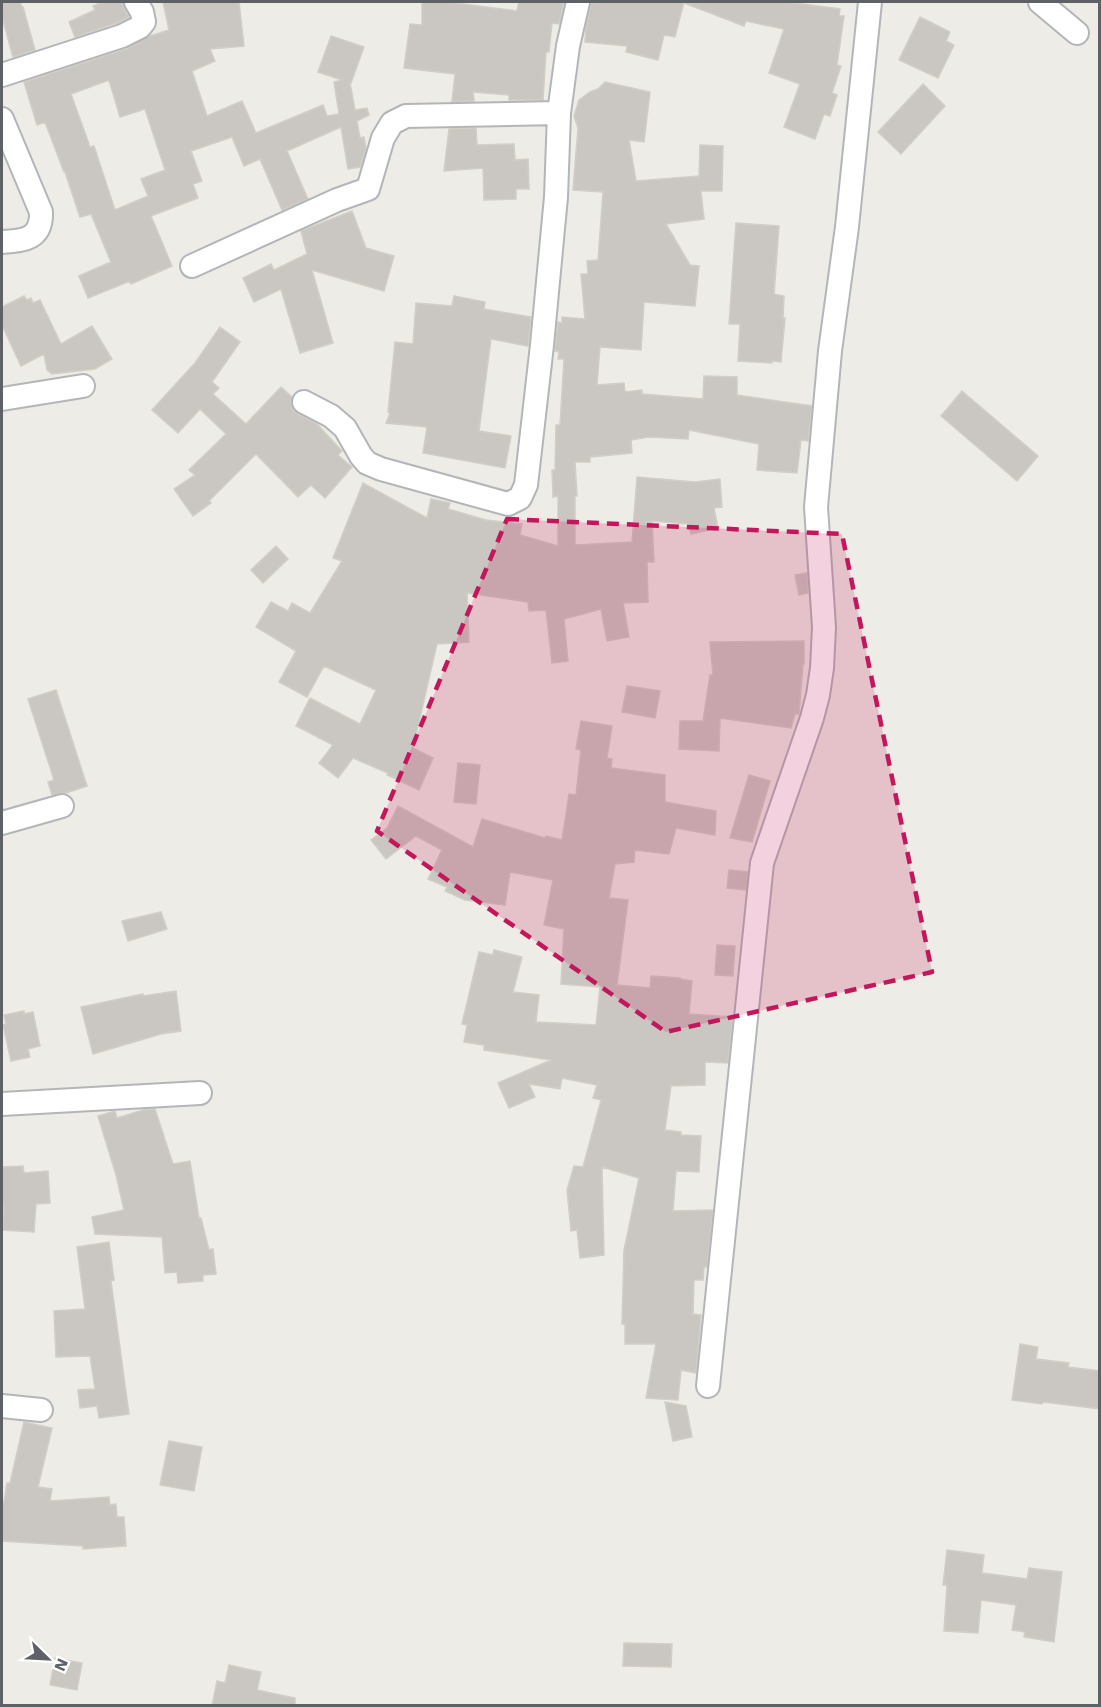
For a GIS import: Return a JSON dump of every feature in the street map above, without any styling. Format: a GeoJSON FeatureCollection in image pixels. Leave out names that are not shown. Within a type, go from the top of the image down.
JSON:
{"type":"FeatureCollection","features":[{"type":"Feature","properties":{"kind":"street"},"geometry":{"type":"LineString","coordinates":[[2,75],[122,36],[140,27],[144,22],[142,12],[136,2]]}},
{"type":"Feature","properties":{"kind":"street"},"geometry":{"type":"LineString","coordinates":[[304,402],[331,416],[345,428],[367,463],[381,469],[508,504],[520,498],[526,484],[543,334],[556,197],[560,113],[568,46],[578,2]]}},
{"type":"Feature","properties":{"kind":"street"},"geometry":{"type":"LineString","coordinates":[[708,1386],[762,863],[812,718],[822,668],[824,627],[816,507],[830,351],[847,227],[870,2]]}},
{"type":"Feature","properties":{"kind":"street"},"geometry":{"type":"LineString","coordinates":[[1040,2],[1077,33]]}},
{"type":"Feature","properties":{"kind":"street"},"geometry":{"type":"LineString","coordinates":[[192,266],[337,200],[368,189],[383,138],[392,123],[406,116],[560,113]]}},
{"type":"Feature","properties":{"kind":"street"},"geometry":{"type":"LineString","coordinates":[[2,119],[41,212],[42,223],[34,234],[23,241],[2,242]]}},
{"type":"Feature","properties":{"kind":"street"},"geometry":{"type":"LineString","coordinates":[[2,399],[82,386]]}},
{"type":"Feature","properties":{"kind":"street"},"geometry":{"type":"LineString","coordinates":[[2,824],[63,806]]}},
{"type":"Feature","properties":{"kind":"street"},"geometry":{"type":"LineString","coordinates":[[2,1104],[200,1093]]}},
{"type":"Feature","properties":{"kind":"street"},"geometry":{"type":"LineString","coordinates":[[2,1406],[41,1410]]}},
{"type":"Feature","properties":{"kind":"highlighted area"},"geometry":{"type":"Polygon","coordinates":[[[507,519],[842,534],[932,972],[666,1032],[377,831],[507,519]]]}},
{"type":"Feature","properties":{"kind":"building"},"geometry":{"type":"Polygon","coordinates":[[[2,2],[20,2],[35,50],[13,57],[2,17],[2,2]]]}},
{"type":"Feature","properties":{"kind":"building"},"geometry":{"type":"Polygon","coordinates":[[[103,2],[123,2],[129,17],[75,37],[69,22],[95,10],[93,6],[103,2]]]}},
{"type":"Feature","properties":{"kind":"building"},"geometry":{"type":"Polygon","coordinates":[[[163,2],[239,2],[244,46],[210,49],[215,61],[192,71],[207,116],[242,101],[256,133],[323,105],[327,116],[339,114],[334,82],[342,80],[318,72],[331,36],[364,47],[350,83],[355,110],[367,108],[369,115],[357,121],[360,138],[364,137],[366,149],[360,167],[348,169],[341,127],[287,151],[308,199],[282,210],[260,159],[244,166],[232,137],[191,151],[202,181],[193,184],[198,198],[151,216],[172,266],[131,284],[130,281],[88,298],[79,276],[111,262],[91,214],[80,217],[45,122],[37,125],[24,82],[126,49],[150,36],[169,30],[163,2]],[[109,80],[71,94],[90,147],[94,146],[115,210],[148,196],[141,179],[165,170],[145,109],[120,117],[109,80]]]}},
{"type":"Feature","properties":{"kind":"building"},"geometry":{"type":"Polygon","coordinates":[[[422,2],[447,2],[517,11],[519,2],[564,2],[559,24],[552,23],[549,52],[546,52],[543,100],[509,100],[509,95],[473,92],[474,101],[452,102],[455,74],[404,68],[410,24],[422,25],[422,2]]]}},
{"type":"Feature","properties":{"kind":"building"},"geometry":{"type":"Polygon","coordinates":[[[684,2],[675,37],[664,35],[658,60],[626,52],[627,46],[585,42],[591,3],[684,2]]]}},
{"type":"Feature","properties":{"kind":"building"},"geometry":{"type":"Polygon","coordinates":[[[684,2],[787,2],[840,9],[839,16],[844,16],[837,65],[841,66],[832,93],[837,95],[830,116],[824,114],[815,139],[784,127],[800,84],[769,73],[784,29],[746,21],[744,26],[684,2]]]}},
{"type":"Feature","properties":{"kind":"building"},"geometry":{"type":"Polygon","coordinates":[[[920,17],[950,32],[946,41],[954,45],[938,78],[899,60],[920,17]]]}},
{"type":"Feature","properties":{"kind":"building"},"geometry":{"type":"Polygon","coordinates":[[[605,82],[650,92],[644,142],[629,140],[636,181],[699,176],[699,179],[700,145],[723,146],[722,191],[701,191],[704,219],[666,224],[690,265],[699,266],[695,306],[644,302],[641,350],[600,347],[597,385],[624,383],[625,392],[642,390],[642,394],[703,399],[704,376],[737,377],[737,395],[812,406],[808,441],[801,440],[797,473],[757,470],[759,444],[689,430],[688,439],[649,437],[631,440],[632,453],[590,457],[590,462],[575,462],[577,496],[575,496],[575,545],[632,542],[637,477],[695,482],[720,479],[722,507],[714,508],[718,528],[691,534],[688,524],[652,521],[654,562],[647,562],[648,602],[623,603],[629,637],[607,641],[601,609],[564,619],[568,661],[552,663],[546,610],[529,611],[528,602],[467,593],[469,642],[437,644],[413,748],[433,758],[419,790],[353,758],[338,778],[319,763],[333,745],[296,726],[310,698],[360,724],[376,690],[324,666],[307,697],[279,682],[296,651],[256,627],[271,602],[288,611],[292,603],[310,613],[342,561],[333,558],[363,483],[427,518],[431,499],[450,503],[448,509],[486,520],[522,524],[520,535],[558,546],[558,496],[553,497],[552,470],[555,470],[556,425],[560,425],[564,359],[558,359],[559,352],[555,351],[558,322],[562,323],[562,317],[585,319],[581,274],[588,274],[587,261],[598,260],[603,192],[573,190],[578,128],[574,116],[579,100],[605,82]]]}},
{"type":"Feature","properties":{"kind":"building"},"geometry":{"type":"Polygon","coordinates":[[[923,84],[945,106],[901,154],[878,132],[923,84]]]}},
{"type":"Feature","properties":{"kind":"building"},"geometry":{"type":"Polygon","coordinates":[[[476,128],[477,145],[514,144],[515,160],[528,159],[529,189],[516,189],[516,199],[484,200],[483,168],[444,171],[449,129],[476,128]]]}},
{"type":"Feature","properties":{"kind":"building"},"geometry":{"type":"Polygon","coordinates":[[[352,211],[366,248],[394,256],[384,291],[312,270],[333,343],[300,353],[281,289],[254,302],[243,278],[271,264],[274,270],[307,254],[301,231],[352,211]]]}},
{"type":"Feature","properties":{"kind":"building"},"geometry":{"type":"Polygon","coordinates":[[[736,223],[779,226],[774,294],[784,296],[783,318],[785,318],[781,362],[738,361],[740,324],[729,324],[736,223]]]}},
{"type":"Feature","properties":{"kind":"building"},"geometry":{"type":"Polygon","coordinates":[[[24,296],[27,300],[31,298],[33,303],[40,300],[61,344],[92,326],[112,359],[95,369],[52,374],[47,370],[44,354],[21,366],[2,325],[2,307],[24,296]]]}},
{"type":"Feature","properties":{"kind":"building"},"geometry":{"type":"Polygon","coordinates":[[[454,296],[485,302],[484,309],[531,317],[528,346],[491,339],[479,431],[511,436],[505,468],[423,453],[427,427],[386,423],[390,413],[388,412],[395,342],[413,344],[416,303],[452,306],[454,296]]]}},
{"type":"Feature","properties":{"kind":"building"},"geometry":{"type":"Polygon","coordinates":[[[220,327],[240,342],[212,382],[219,388],[213,394],[246,424],[281,387],[292,397],[293,410],[317,424],[342,451],[338,455],[352,467],[325,498],[311,485],[298,497],[256,454],[209,501],[211,503],[193,516],[174,489],[195,475],[189,470],[226,434],[200,409],[178,433],[152,410],[195,363],[220,327]]]}},
{"type":"Feature","properties":{"kind":"building"},"geometry":{"type":"Polygon","coordinates":[[[962,391],[1038,456],[1017,481],[941,416],[962,391]]]}},
{"type":"Feature","properties":{"kind":"building"},"geometry":{"type":"Polygon","coordinates":[[[276,546],[288,559],[263,583],[251,570],[276,546]]]}},
{"type":"Feature","properties":{"kind":"building"},"geometry":{"type":"Polygon","coordinates":[[[807,573],[808,593],[799,595],[795,575],[807,573]]]}},
{"type":"Feature","properties":{"kind":"building"},"geometry":{"type":"Polygon","coordinates":[[[804,641],[799,714],[795,714],[791,728],[720,718],[719,751],[679,749],[680,721],[703,721],[710,675],[713,675],[710,642],[804,641]]]}},
{"type":"Feature","properties":{"kind":"building"},"geometry":{"type":"Polygon","coordinates":[[[627,686],[660,691],[655,718],[622,712],[627,686]]]}},
{"type":"Feature","properties":{"kind":"building"},"geometry":{"type":"Polygon","coordinates":[[[56,690],[87,786],[52,795],[48,782],[54,780],[28,699],[56,690]]]}},
{"type":"Feature","properties":{"kind":"building"},"geometry":{"type":"Polygon","coordinates":[[[581,721],[612,726],[607,758],[612,759],[611,768],[665,775],[665,802],[716,811],[715,835],[676,828],[669,854],[635,850],[634,862],[615,864],[609,898],[628,900],[617,985],[650,988],[651,976],[692,981],[689,1014],[733,1017],[728,1063],[705,1062],[705,1085],[671,1086],[665,1130],[681,1132],[681,1135],[701,1136],[699,1172],[676,1171],[673,1211],[713,1210],[707,1267],[704,1267],[703,1280],[694,1280],[693,1314],[701,1315],[696,1373],[681,1370],[678,1400],[646,1398],[656,1344],[625,1344],[625,1324],[622,1324],[624,1250],[639,1178],[602,1167],[604,1255],[580,1258],[577,1230],[571,1231],[567,1190],[574,1166],[583,1167],[601,1100],[593,1098],[597,1085],[562,1078],[560,1089],[529,1084],[535,1097],[509,1108],[498,1083],[551,1060],[484,1050],[484,1045],[464,1042],[467,1025],[462,1024],[479,952],[493,955],[494,950],[522,957],[513,992],[539,995],[536,1022],[596,1025],[600,987],[561,984],[564,929],[544,925],[553,880],[510,872],[505,905],[465,900],[445,891],[447,887],[428,879],[442,850],[416,836],[386,859],[371,840],[387,828],[398,806],[473,847],[482,819],[545,838],[546,836],[562,840],[569,794],[576,795],[581,750],[576,749],[581,721]]]}},
{"type":"Feature","properties":{"kind":"building"},"geometry":{"type":"Polygon","coordinates":[[[458,763],[480,765],[476,804],[454,802],[458,763]]]}},
{"type":"Feature","properties":{"kind":"building"},"geometry":{"type":"Polygon","coordinates":[[[749,775],[770,781],[752,842],[730,838],[749,775]]]}},
{"type":"Feature","properties":{"kind":"building"},"geometry":{"type":"Polygon","coordinates":[[[729,870],[748,872],[746,890],[727,888],[729,870]]]}},
{"type":"Feature","properties":{"kind":"building"},"geometry":{"type":"Polygon","coordinates":[[[161,912],[167,929],[128,941],[122,921],[161,912]]]}},
{"type":"Feature","properties":{"kind":"building"},"geometry":{"type":"Polygon","coordinates":[[[717,945],[735,946],[733,976],[715,975],[717,945]]]}},
{"type":"Feature","properties":{"kind":"building"},"geometry":{"type":"Polygon","coordinates":[[[176,991],[181,1031],[161,1034],[93,1054],[81,1007],[143,994],[143,996],[176,991]]]}},
{"type":"Feature","properties":{"kind":"building"},"geometry":{"type":"Polygon","coordinates":[[[24,1011],[24,1014],[33,1012],[40,1046],[28,1049],[30,1057],[11,1061],[3,1025],[6,1024],[4,1015],[24,1011]]]}},
{"type":"Feature","properties":{"kind":"building"},"geometry":{"type":"Polygon","coordinates":[[[155,1109],[173,1164],[190,1161],[199,1218],[201,1218],[209,1250],[213,1249],[216,1274],[203,1275],[203,1281],[178,1283],[177,1272],[165,1273],[162,1237],[95,1234],[92,1217],[124,1210],[98,1116],[115,1111],[117,1118],[155,1109]]]}},
{"type":"Feature","properties":{"kind":"building"},"geometry":{"type":"Polygon","coordinates":[[[23,1166],[24,1173],[48,1171],[50,1203],[36,1204],[34,1232],[2,1230],[4,1206],[2,1206],[2,1167],[23,1166]]]}},
{"type":"Feature","properties":{"kind":"building"},"geometry":{"type":"Polygon","coordinates":[[[109,1242],[114,1280],[111,1281],[129,1414],[99,1418],[97,1406],[80,1408],[78,1390],[95,1389],[90,1356],[56,1357],[54,1311],[85,1309],[77,1247],[109,1242]]]}},
{"type":"Feature","properties":{"kind":"building"},"geometry":{"type":"Polygon","coordinates":[[[1020,1344],[1038,1347],[1036,1359],[1069,1363],[1068,1367],[1100,1371],[1100,1409],[1012,1400],[1020,1344]]]}},
{"type":"Feature","properties":{"kind":"building"},"geometry":{"type":"Polygon","coordinates":[[[665,1402],[686,1406],[692,1437],[673,1441],[665,1402]]]}},
{"type":"Feature","properties":{"kind":"building"},"geometry":{"type":"Polygon","coordinates":[[[24,1422],[52,1428],[38,1487],[52,1489],[50,1501],[109,1497],[110,1505],[116,1504],[117,1517],[124,1517],[126,1546],[83,1549],[83,1546],[2,1541],[2,1502],[4,1502],[7,1483],[10,1483],[24,1422]]]}},
{"type":"Feature","properties":{"kind":"building"},"geometry":{"type":"Polygon","coordinates":[[[169,1441],[202,1447],[194,1491],[160,1485],[169,1441]]]}},
{"type":"Feature","properties":{"kind":"building"},"geometry":{"type":"Polygon","coordinates":[[[947,1550],[984,1555],[982,1573],[1027,1579],[1029,1568],[1062,1572],[1054,1642],[1024,1637],[1025,1632],[1012,1630],[1016,1605],[981,1600],[978,1633],[944,1631],[947,1585],[943,1585],[947,1550]]]}},
{"type":"Feature","properties":{"kind":"building"},"geometry":{"type":"Polygon","coordinates":[[[624,1643],[672,1644],[671,1667],[623,1666],[624,1643]]]}},
{"type":"Feature","properties":{"kind":"building"},"geometry":{"type":"Polygon","coordinates":[[[55,1658],[82,1663],[77,1690],[50,1685],[55,1658]]]}},
{"type":"Feature","properties":{"kind":"building"},"geometry":{"type":"Polygon","coordinates":[[[229,1665],[261,1672],[257,1690],[295,1698],[295,1706],[212,1706],[217,1681],[225,1683],[229,1665]]]}}]}
